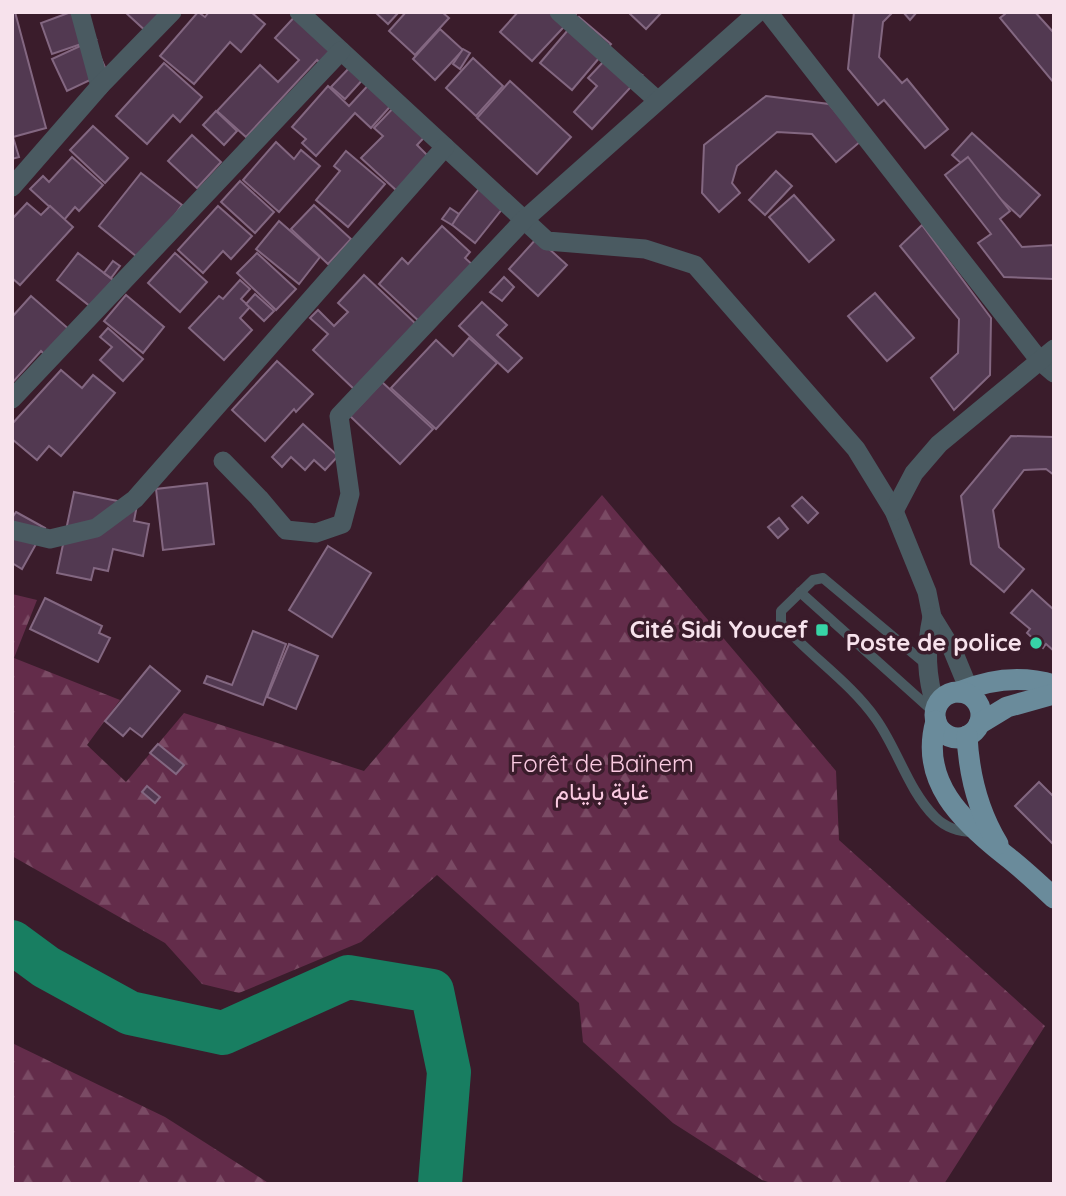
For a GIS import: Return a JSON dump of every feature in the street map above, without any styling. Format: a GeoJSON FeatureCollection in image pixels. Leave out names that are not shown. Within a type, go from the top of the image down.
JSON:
{"type":"FeatureCollection","features":[{"type":"Feature","properties":{"kind":"main road"},"geometry":{"type":"LineString","coordinates":[[1054,685],[1040,681],[1007,679],[943,698],[936,714],[931,750],[937,778],[954,806],[977,832],[1054,898]]}},
{"type":"Feature","properties":{"kind":"main road"},"geometry":{"type":"LineString","coordinates":[[967,693],[980,710],[973,730],[973,786],[986,822],[1005,855]]}},
{"type":"Feature","properties":{"kind":"main road"},"geometry":{"type":"LineString","coordinates":[[936,714],[939,729],[952,737],[973,730],[1007,707],[1054,694]]}},
{"type":"Feature","properties":{"kind":"street"},"geometry":{"type":"LineString","coordinates":[[80,12],[100,86]]}},
{"type":"Feature","properties":{"kind":"street"},"geometry":{"type":"LineString","coordinates":[[12,187],[100,86],[172,12]]}},
{"type":"Feature","properties":{"kind":"street"},"geometry":{"type":"LineString","coordinates":[[299,12],[547,241],[645,249],[695,265],[856,449],[894,512],[923,582],[932,617],[953,651],[967,693]]}},
{"type":"Feature","properties":{"kind":"street"},"geometry":{"type":"LineString","coordinates":[[559,12],[657,100]]}},
{"type":"Feature","properties":{"kind":"street"},"geometry":{"type":"LineString","coordinates":[[223,461],[260,498],[286,530],[316,533],[342,524],[350,494],[339,416],[524,220],[758,12]]}},
{"type":"Feature","properties":{"kind":"street"},"geometry":{"type":"LineString","coordinates":[[768,12],[1049,361],[939,444],[914,473],[894,512]]}},
{"type":"Feature","properties":{"kind":"street"},"geometry":{"type":"LineString","coordinates":[[12,399],[341,51]]}},
{"type":"Feature","properties":{"kind":"street"},"geometry":{"type":"LineString","coordinates":[[12,530],[50,539],[96,528],[135,499],[445,147]]}},
{"type":"Feature","properties":{"kind":"street"},"geometry":{"type":"LineString","coordinates":[[932,617],[927,666],[936,714]]}},
{"type":"Feature","properties":{"kind":"lane"},"geometry":{"type":"LineString","coordinates":[[927,666],[828,580],[813,580],[781,611],[781,623],[868,708],[886,733],[916,791],[936,818],[955,830],[977,832]]}},
{"type":"Feature","properties":{"kind":"lane"},"geometry":{"type":"LineString","coordinates":[[800,592],[936,714]]}},
{"type":"Feature","properties":{"kind":"green space","name":"Forêt de Baïnem غابة باينام"},"geometry":{"type":"Polygon","coordinates":[[[602,495],[836,771],[839,840],[1045,1026],[944,1184],[774,1184],[762,1180],[673,1123],[583,1042],[579,1003],[437,875],[361,942],[239,993],[202,984],[165,943],[12,856],[12,594],[37,600],[14,658],[120,700],[87,745],[126,782],[184,713],[364,771],[602,495]]]}},
{"type":"Feature","properties":{"kind":"green space"},"geometry":{"type":"Polygon","coordinates":[[[12,1043],[165,1117],[270,1184],[12,1184],[12,1043]]]}},
{"type":"Feature","properties":{"kind":"building"},"geometry":{"type":"Polygon","coordinates":[[[12,12],[15,12],[46,128],[13,137],[19,157],[12,159],[12,12]]]}},
{"type":"Feature","properties":{"kind":"building"},"geometry":{"type":"Polygon","coordinates":[[[71,12],[96,39],[52,54],[41,23],[71,12]]]}},
{"type":"Feature","properties":{"kind":"building"},"geometry":{"type":"Polygon","coordinates":[[[125,12],[168,12],[149,34],[125,12]]]}},
{"type":"Feature","properties":{"kind":"building"},"geometry":{"type":"Polygon","coordinates":[[[198,12],[205,17],[209,12],[251,12],[265,24],[241,52],[230,42],[194,84],[160,56],[198,12]]]}},
{"type":"Feature","properties":{"kind":"building"},"geometry":{"type":"Polygon","coordinates":[[[299,12],[339,47],[322,65],[317,60],[246,137],[217,111],[260,65],[278,82],[299,60],[275,38],[299,12]]]}},
{"type":"Feature","properties":{"kind":"building"},"geometry":{"type":"Polygon","coordinates":[[[375,12],[399,12],[388,24],[375,12]]]}},
{"type":"Feature","properties":{"kind":"building"},"geometry":{"type":"Polygon","coordinates":[[[406,12],[442,12],[449,18],[415,55],[389,31],[406,12]]]}},
{"type":"Feature","properties":{"kind":"building"},"geometry":{"type":"Polygon","coordinates":[[[518,12],[576,14],[532,61],[500,32],[518,12]]]}},
{"type":"Feature","properties":{"kind":"building"},"geometry":{"type":"Polygon","coordinates":[[[628,12],[662,12],[646,29],[628,12]]]}},
{"type":"Feature","properties":{"kind":"building"},"geometry":{"type":"Polygon","coordinates":[[[854,12],[893,12],[883,22],[879,57],[902,83],[907,79],[948,129],[925,148],[884,100],[878,105],[848,69],[854,12]]]}},
{"type":"Feature","properties":{"kind":"building"},"geometry":{"type":"Polygon","coordinates":[[[903,12],[917,12],[910,20],[903,12]]]}},
{"type":"Feature","properties":{"kind":"building"},"geometry":{"type":"Polygon","coordinates":[[[1004,12],[1035,12],[1054,33],[1054,83],[1000,18],[1004,12]]]}},
{"type":"Feature","properties":{"kind":"building"},"geometry":{"type":"Polygon","coordinates":[[[579,17],[611,44],[572,90],[540,63],[579,17]]]}},
{"type":"Feature","properties":{"kind":"building"},"geometry":{"type":"Polygon","coordinates":[[[440,29],[463,50],[435,80],[413,59],[440,29]]]}},
{"type":"Feature","properties":{"kind":"building"},"geometry":{"type":"Polygon","coordinates":[[[93,40],[107,72],[67,91],[52,59],[93,40]]]}},
{"type":"Feature","properties":{"kind":"building"},"geometry":{"type":"Polygon","coordinates":[[[463,49],[470,53],[460,69],[453,64],[463,49]]]}},
{"type":"Feature","properties":{"kind":"building"},"geometry":{"type":"Polygon","coordinates":[[[473,58],[503,86],[476,116],[446,88],[473,58]]]}},
{"type":"Feature","properties":{"kind":"building"},"geometry":{"type":"Polygon","coordinates":[[[605,60],[642,75],[592,129],[574,112],[597,86],[588,78],[605,60]]]}},
{"type":"Feature","properties":{"kind":"building"},"geometry":{"type":"Polygon","coordinates":[[[164,63],[202,97],[180,122],[173,115],[147,144],[116,116],[164,63]]]}},
{"type":"Feature","properties":{"kind":"building"},"geometry":{"type":"Polygon","coordinates":[[[352,65],[365,77],[345,99],[331,87],[352,65]]]}},
{"type":"Feature","properties":{"kind":"building"},"geometry":{"type":"Polygon","coordinates":[[[373,80],[395,101],[371,128],[355,113],[316,156],[302,143],[306,139],[292,127],[328,86],[349,106],[373,80]]]}},
{"type":"Feature","properties":{"kind":"building"},"geometry":{"type":"Polygon","coordinates":[[[510,81],[571,137],[537,174],[477,118],[510,81]]]}},
{"type":"Feature","properties":{"kind":"building"},"geometry":{"type":"Polygon","coordinates":[[[766,96],[829,104],[861,141],[836,162],[812,134],[777,132],[737,166],[732,183],[740,193],[719,212],[702,193],[704,145],[766,96]]]}},
{"type":"Feature","properties":{"kind":"building"},"geometry":{"type":"Polygon","coordinates":[[[399,102],[432,129],[417,145],[429,157],[397,191],[361,158],[383,136],[374,128],[399,102]]]}},
{"type":"Feature","properties":{"kind":"building"},"geometry":{"type":"Polygon","coordinates":[[[216,111],[237,131],[224,145],[203,125],[216,111]]]}},
{"type":"Feature","properties":{"kind":"building"},"geometry":{"type":"Polygon","coordinates":[[[93,126],[128,158],[105,183],[70,150],[93,126]]]}},
{"type":"Feature","properties":{"kind":"building"},"geometry":{"type":"Polygon","coordinates":[[[972,133],[1040,195],[1020,217],[952,155],[972,133]]]}},
{"type":"Feature","properties":{"kind":"building"},"geometry":{"type":"Polygon","coordinates":[[[192,135],[221,162],[197,188],[168,161],[192,135]]]}},
{"type":"Feature","properties":{"kind":"building"},"geometry":{"type":"Polygon","coordinates":[[[276,142],[294,159],[301,150],[320,166],[279,212],[243,180],[276,142]]]}},
{"type":"Feature","properties":{"kind":"building"},"geometry":{"type":"Polygon","coordinates":[[[346,151],[385,184],[348,227],[316,200],[340,171],[334,166],[346,151]]]}},
{"type":"Feature","properties":{"kind":"building"},"geometry":{"type":"Polygon","coordinates":[[[72,157],[103,185],[79,211],[75,207],[64,220],[30,189],[43,176],[49,182],[72,157]]]}},
{"type":"Feature","properties":{"kind":"building"},"geometry":{"type":"Polygon","coordinates":[[[968,157],[1010,211],[1000,219],[1022,247],[1054,245],[1054,279],[1004,277],[978,243],[991,234],[945,175],[968,157]]]}},
{"type":"Feature","properties":{"kind":"building"},"geometry":{"type":"Polygon","coordinates":[[[776,171],[792,186],[765,215],[749,200],[776,171]]]}},
{"type":"Feature","properties":{"kind":"building"},"geometry":{"type":"Polygon","coordinates":[[[141,173],[182,205],[142,261],[99,226],[141,173]]]}},
{"type":"Feature","properties":{"kind":"building"},"geometry":{"type":"Polygon","coordinates":[[[240,181],[274,212],[255,233],[221,202],[240,181]]]}},
{"type":"Feature","properties":{"kind":"building"},"geometry":{"type":"Polygon","coordinates":[[[479,189],[503,208],[475,243],[451,224],[479,189]]]}},
{"type":"Feature","properties":{"kind":"building"},"geometry":{"type":"Polygon","coordinates":[[[794,195],[834,240],[809,262],[769,217],[794,195]]]}},
{"type":"Feature","properties":{"kind":"building"},"geometry":{"type":"Polygon","coordinates":[[[27,203],[41,215],[50,206],[73,227],[20,285],[12,278],[12,219],[27,203]]]}},
{"type":"Feature","properties":{"kind":"building"},"geometry":{"type":"Polygon","coordinates":[[[314,205],[351,239],[328,264],[291,229],[314,205]]]}},
{"type":"Feature","properties":{"kind":"building"},"geometry":{"type":"Polygon","coordinates":[[[218,206],[252,236],[231,259],[223,251],[203,273],[178,250],[218,206]]]}},
{"type":"Feature","properties":{"kind":"building"},"geometry":{"type":"Polygon","coordinates":[[[450,208],[459,214],[452,225],[442,219],[450,208]]]}},
{"type":"Feature","properties":{"kind":"building"},"geometry":{"type":"Polygon","coordinates":[[[279,221],[320,257],[299,284],[256,249],[279,221]]]}},
{"type":"Feature","properties":{"kind":"building"},"geometry":{"type":"Polygon","coordinates":[[[922,225],[991,318],[990,375],[954,410],[931,378],[958,353],[959,319],[900,246],[922,225]]]}},
{"type":"Feature","properties":{"kind":"building"},"geometry":{"type":"Polygon","coordinates":[[[442,226],[470,252],[465,258],[475,267],[422,324],[379,284],[402,258],[408,264],[442,226]]]}},
{"type":"Feature","properties":{"kind":"building"},"geometry":{"type":"Polygon","coordinates":[[[537,238],[567,265],[538,296],[509,269],[537,238]]]}},
{"type":"Feature","properties":{"kind":"building"},"geometry":{"type":"Polygon","coordinates":[[[78,253],[113,280],[91,307],[57,280],[78,253]]]}},
{"type":"Feature","properties":{"kind":"building"},"geometry":{"type":"Polygon","coordinates":[[[175,253],[207,282],[180,312],[148,283],[175,253]]]}},
{"type":"Feature","properties":{"kind":"building"},"geometry":{"type":"Polygon","coordinates":[[[257,253],[296,289],[276,310],[237,273],[257,253]]]}},
{"type":"Feature","properties":{"kind":"building"},"geometry":{"type":"Polygon","coordinates":[[[113,261],[120,266],[111,278],[104,273],[113,261]]]}},
{"type":"Feature","properties":{"kind":"building"},"geometry":{"type":"Polygon","coordinates":[[[364,275],[417,325],[355,390],[313,350],[328,334],[310,318],[318,310],[334,326],[348,312],[338,303],[364,275]]]}},
{"type":"Feature","properties":{"kind":"building"},"geometry":{"type":"Polygon","coordinates":[[[504,277],[514,287],[502,301],[490,292],[504,277]]]}},
{"type":"Feature","properties":{"kind":"building"},"geometry":{"type":"Polygon","coordinates":[[[240,280],[250,289],[241,299],[250,307],[240,318],[252,330],[224,360],[189,328],[219,296],[223,299],[240,280]]]}},
{"type":"Feature","properties":{"kind":"building"},"geometry":{"type":"Polygon","coordinates":[[[875,293],[914,338],[887,361],[848,316],[875,293]]]}},
{"type":"Feature","properties":{"kind":"building"},"geometry":{"type":"Polygon","coordinates":[[[255,294],[274,311],[264,321],[246,304],[255,294]]]}},
{"type":"Feature","properties":{"kind":"building"},"geometry":{"type":"Polygon","coordinates":[[[126,295],[164,327],[143,353],[104,321],[126,295]]]}},
{"type":"Feature","properties":{"kind":"building"},"geometry":{"type":"Polygon","coordinates":[[[31,296],[71,331],[48,358],[41,351],[12,383],[12,317],[31,296]]]}},
{"type":"Feature","properties":{"kind":"building"},"geometry":{"type":"Polygon","coordinates":[[[482,302],[507,325],[497,335],[522,358],[508,372],[459,326],[482,302]]]}},
{"type":"Feature","properties":{"kind":"building"},"geometry":{"type":"Polygon","coordinates":[[[108,328],[143,359],[123,381],[100,360],[112,347],[100,337],[108,328]]]}},
{"type":"Feature","properties":{"kind":"building"},"geometry":{"type":"Polygon","coordinates":[[[469,338],[497,363],[436,429],[391,388],[436,340],[453,356],[469,338]]]}},
{"type":"Feature","properties":{"kind":"building"},"geometry":{"type":"Polygon","coordinates":[[[277,361],[313,394],[296,412],[294,409],[265,441],[232,410],[277,361]]]}},
{"type":"Feature","properties":{"kind":"building"},"geometry":{"type":"Polygon","coordinates":[[[61,370],[82,388],[93,375],[115,393],[61,456],[49,446],[37,460],[12,439],[12,424],[61,370]]]}},
{"type":"Feature","properties":{"kind":"building"},"geometry":{"type":"Polygon","coordinates":[[[382,382],[433,429],[400,464],[350,416],[382,382]]]}},
{"type":"Feature","properties":{"kind":"building"},"geometry":{"type":"Polygon","coordinates":[[[303,424],[338,456],[325,470],[314,460],[305,470],[291,457],[282,467],[272,457],[303,424]]]}},
{"type":"Feature","properties":{"kind":"building"},"geometry":{"type":"Polygon","coordinates":[[[1011,436],[1054,437],[1054,475],[1046,469],[1024,470],[993,510],[999,547],[1024,569],[1004,592],[971,564],[961,496],[1011,436]]]}},
{"type":"Feature","properties":{"kind":"building"},"geometry":{"type":"Polygon","coordinates":[[[207,483],[214,544],[163,550],[156,489],[207,483]]]}},
{"type":"Feature","properties":{"kind":"building"},"geometry":{"type":"Polygon","coordinates":[[[74,492],[137,505],[134,521],[149,524],[143,556],[113,549],[108,571],[94,568],[91,580],[57,573],[74,492]]]}},
{"type":"Feature","properties":{"kind":"building"},"geometry":{"type":"Polygon","coordinates":[[[802,497],[818,513],[808,523],[792,506],[802,497]]]}},
{"type":"Feature","properties":{"kind":"building"},"geometry":{"type":"Polygon","coordinates":[[[16,512],[45,528],[22,569],[12,563],[12,518],[16,512]]]}},
{"type":"Feature","properties":{"kind":"building"},"geometry":{"type":"Polygon","coordinates":[[[779,518],[788,529],[778,538],[768,527],[779,518]]]}},
{"type":"Feature","properties":{"kind":"building"},"geometry":{"type":"Polygon","coordinates":[[[328,546],[371,573],[332,637],[289,610],[328,546]]]}},
{"type":"Feature","properties":{"kind":"building"},"geometry":{"type":"Polygon","coordinates":[[[1032,590],[1054,610],[1054,651],[1046,644],[1043,648],[1027,633],[1030,629],[1011,613],[1032,590]]]}},
{"type":"Feature","properties":{"kind":"building"},"geometry":{"type":"Polygon","coordinates":[[[45,598],[102,626],[99,633],[110,638],[98,662],[30,629],[45,598]]]}},
{"type":"Feature","properties":{"kind":"building"},"geometry":{"type":"Polygon","coordinates":[[[253,631],[286,644],[263,705],[204,683],[207,676],[232,685],[253,631]]]}},
{"type":"Feature","properties":{"kind":"building"},"geometry":{"type":"Polygon","coordinates":[[[289,644],[318,656],[296,709],[267,697],[289,644]]]}},
{"type":"Feature","properties":{"kind":"building"},"geometry":{"type":"Polygon","coordinates":[[[150,666],[180,691],[142,737],[130,728],[123,736],[105,721],[150,666]]]}},
{"type":"Feature","properties":{"kind":"building"},"geometry":{"type":"Polygon","coordinates":[[[158,744],[184,765],[176,774],[150,753],[158,744]]]}},
{"type":"Feature","properties":{"kind":"building"},"geometry":{"type":"Polygon","coordinates":[[[1039,782],[1054,797],[1054,845],[1015,806],[1039,782]]]}},
{"type":"Feature","properties":{"kind":"building"},"geometry":{"type":"Polygon","coordinates":[[[147,786],[160,797],[155,803],[142,792],[147,786]]]}},
{"type":"Feature","properties":{"kind":"waterway"},"geometry":{"type":"LineString","coordinates":[[12,942],[46,967],[130,1013],[223,1033],[348,977],[432,991],[449,1072],[440,1184]]}},
{"type":"Feature","properties":{"kind":"place","name":"Cité Sidi Youcef"},"geometry":{"type":"Point","coordinates":[822,630]}},
{"type":"Feature","properties":{"kind":"place","name":"Poste de police"},"geometry":{"type":"Point","coordinates":[1036,643]}}]}
